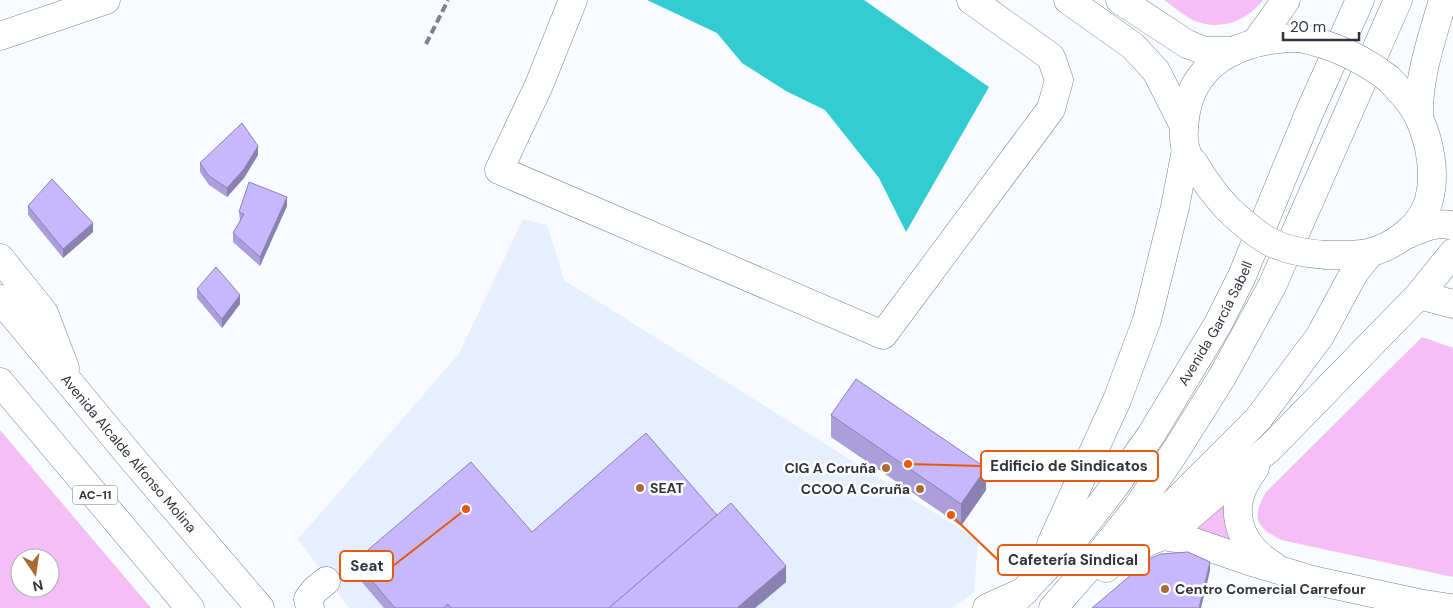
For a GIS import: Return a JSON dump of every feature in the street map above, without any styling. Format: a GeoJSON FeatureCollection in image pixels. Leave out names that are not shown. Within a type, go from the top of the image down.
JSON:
{"type":"FeatureCollection","features":[{"type":"Feature","properties":{"kind":"main road"},"geometry":{"type":"LineString","coordinates":[[0,36],[106,0]]}},
{"type":"Feature","properties":{"kind":"main road"},"geometry":{"type":"LineString","coordinates":[[573,0],[540,85],[499,170],[883,336],[1051,109],[1059,80],[1052,57],[975,1]]}},
{"type":"Feature","properties":{"kind":"main road"},"geometry":{"type":"LineString","coordinates":[[1068,0],[1133,46],[1156,71],[1209,188],[1243,224],[1263,238],[1280,247],[1300,253],[1354,256],[1370,253],[1390,245],[1424,227],[1451,225]]}},
{"type":"Feature","properties":{"kind":"main road"},"geometry":{"type":"LineString","coordinates":[[1120,0],[1187,44],[1205,51],[1245,46],[1278,38],[1300,38],[1322,43],[1350,54],[1372,66],[1389,79],[1404,94],[1419,116],[1426,134],[1431,156],[1432,180],[1429,201],[1420,218],[1404,236]]}},
{"type":"Feature","properties":{"kind":"main road"},"geometry":{"type":"LineString","coordinates":[[987,608],[1025,591],[1052,542],[1117,400],[1147,320],[1175,207],[1188,104],[1196,85],[1213,64],[1245,46],[1286,0]]}},
{"type":"Feature","properties":{"kind":"main road","name":"Avenida García Sabell"},"geometry":{"type":"LineString","coordinates":[[1025,591],[1077,535],[1140,450],[1181,387],[1218,324],[1242,276],[1310,111],[1360,0]]}},
{"type":"Feature","properties":{"kind":"main road"},"geometry":{"type":"LineString","coordinates":[[1053,608],[1136,509],[1173,455],[1222,377],[1272,286],[1398,0]]}},
{"type":"Feature","properties":{"kind":"main road"},"geometry":{"type":"LineString","coordinates":[[1419,116],[1418,98],[1422,76],[1442,0]]}},
{"type":"Feature","properties":{"kind":"main road"},"geometry":{"type":"LineString","coordinates":[[1431,156],[1447,181],[1453,185]]}},
{"type":"Feature","properties":{"kind":"main road"},"geometry":{"type":"LineString","coordinates":[[1058,608],[1125,552],[1258,419],[1320,336],[1346,292],[1354,274],[1370,253]]}},
{"type":"Feature","properties":{"kind":"main road"},"geometry":{"type":"LineString","coordinates":[[1419,295],[1453,253]]}},
{"type":"Feature","properties":{"kind":"main road"},"geometry":{"type":"LineString","coordinates":[[0,258],[44,312],[73,388]]}},
{"type":"Feature","properties":{"kind":"main road"},"geometry":{"type":"LineString","coordinates":[[1125,552],[1162,536],[1207,503],[1271,447],[1419,295],[1453,265]]}},
{"type":"Feature","properties":{"kind":"main road"},"geometry":{"type":"LineString","coordinates":[[1419,295],[1453,304]]}},
{"type":"Feature","properties":{"kind":"main road","name":"Avenida Alcalde Alfonso Molina"},"geometry":{"type":"LineString","coordinates":[[0,299],[260,608]]}},
{"type":"Feature","properties":{"kind":"main road","name":"AC-11"},"geometry":{"type":"LineString","coordinates":[[0,382],[190,608]]}},
{"type":"Feature","properties":{"kind":"main road"},"geometry":{"type":"LineString","coordinates":[[1271,447],[1252,472],[1242,490],[1237,506],[1238,521],[1245,537],[1256,552],[1266,561],[1286,573]]}},
{"type":"Feature","properties":{"kind":"main road"},"geometry":{"type":"LineString","coordinates":[[1162,536],[1188,540],[1286,573],[1350,589],[1450,608]]}},
{"type":"Feature","properties":{"kind":"main road"},"geometry":{"type":"LineString","coordinates":[[310,608],[308,600],[315,590],[326,581]]}},
{"type":"Feature","properties":{"kind":"shaded area"},"geometry":{"type":"Polygon","coordinates":[[[1164,0],[1263,0],[1241,19],[1213,25],[1193,20],[1164,0]]]}},
{"type":"Feature","properties":{"kind":"shaded area"},"geometry":{"type":"Polygon","coordinates":[[[523,219],[547,225],[564,280],[978,540],[974,593],[951,608],[349,608],[298,539],[459,354],[523,219]]]}},
{"type":"Feature","properties":{"kind":"shaded area"},"geometry":{"type":"Polygon","coordinates":[[[1422,337],[1453,348],[1453,577],[1281,540],[1266,531],[1258,521],[1258,509],[1266,492],[1422,337]]]}},
{"type":"Feature","properties":{"kind":"shaded area"},"geometry":{"type":"Polygon","coordinates":[[[0,430],[151,608],[0,608],[0,430]]]}},
{"type":"Feature","properties":{"kind":"shaded area"},"geometry":{"type":"Polygon","coordinates":[[[1228,497],[1242,553],[1195,530],[1228,497]]]}},
{"type":"Feature","properties":{"kind":"water"},"geometry":{"type":"Polygon","coordinates":[[[647,0],[864,0],[989,87],[906,232],[879,178],[825,110],[786,91],[742,63],[717,33],[647,0]]]}},
{"type":"Feature","properties":{"kind":"building"},"geometry":{"type":"Polygon","coordinates":[[[242,123],[258,146],[244,169],[227,188],[209,176],[200,163],[242,123]]]}},
{"type":"Feature","properties":{"kind":"building"},"geometry":{"type":"Polygon","coordinates":[[[52,179],[93,223],[63,249],[28,206],[52,179]]]}},
{"type":"Feature","properties":{"kind":"building"},"geometry":{"type":"Polygon","coordinates":[[[249,182],[287,197],[260,257],[233,233],[244,214],[239,212],[249,182]]]}},
{"type":"Feature","properties":{"kind":"building"},"geometry":{"type":"Polygon","coordinates":[[[216,267],[240,295],[222,319],[197,289],[216,267]]]}},
{"type":"Feature","properties":{"kind":"building"},"geometry":{"type":"Polygon","coordinates":[[[856,379],[986,468],[961,504],[831,415],[856,379]]]}},
{"type":"Feature","properties":{"kind":"building"},"geometry":{"type":"Polygon","coordinates":[[[646,433],[717,515],[609,608],[451,608],[448,604],[443,608],[395,608],[355,561],[471,462],[532,532],[646,433]]]}},
{"type":"Feature","properties":{"kind":"building"},"geometry":{"type":"Polygon","coordinates":[[[731,503],[786,566],[737,608],[609,608],[731,503]]]}},
{"type":"Feature","properties":{"kind":"building","name":"Centro Comercial Carrefour"},"geometry":{"type":"Polygon","coordinates":[[[1188,552],[1210,562],[1199,608],[1092,608],[1151,558],[1161,554],[1188,552]]]}},
{"type":"Feature","properties":{"kind":"railway"},"geometry":{"type":"LineString","coordinates":[[426,44],[448,0]]}},
{"type":"Feature","properties":{"kind":"place","name":"Edificio de Sindicatos"},"geometry":{"type":"Point","coordinates":[908,464]}},
{"type":"Feature","properties":{"kind":"place","name":"CIG A Coruña"},"geometry":{"type":"Point","coordinates":[886,468]}},
{"type":"Feature","properties":{"kind":"place","name":"SEAT"},"geometry":{"type":"Point","coordinates":[640,488]}},
{"type":"Feature","properties":{"kind":"place","name":"CCOO A Coruña"},"geometry":{"type":"Point","coordinates":[920,489]}},
{"type":"Feature","properties":{"kind":"place","name":"Seat"},"geometry":{"type":"Point","coordinates":[466,509]}},
{"type":"Feature","properties":{"kind":"place","name":"Cafetería Sindical"},"geometry":{"type":"Point","coordinates":[951,515]}},
{"type":"Feature","properties":{"kind":"place","name":"Centro Comercial Carrefour"},"geometry":{"type":"Point","coordinates":[1165,589]}}]}
